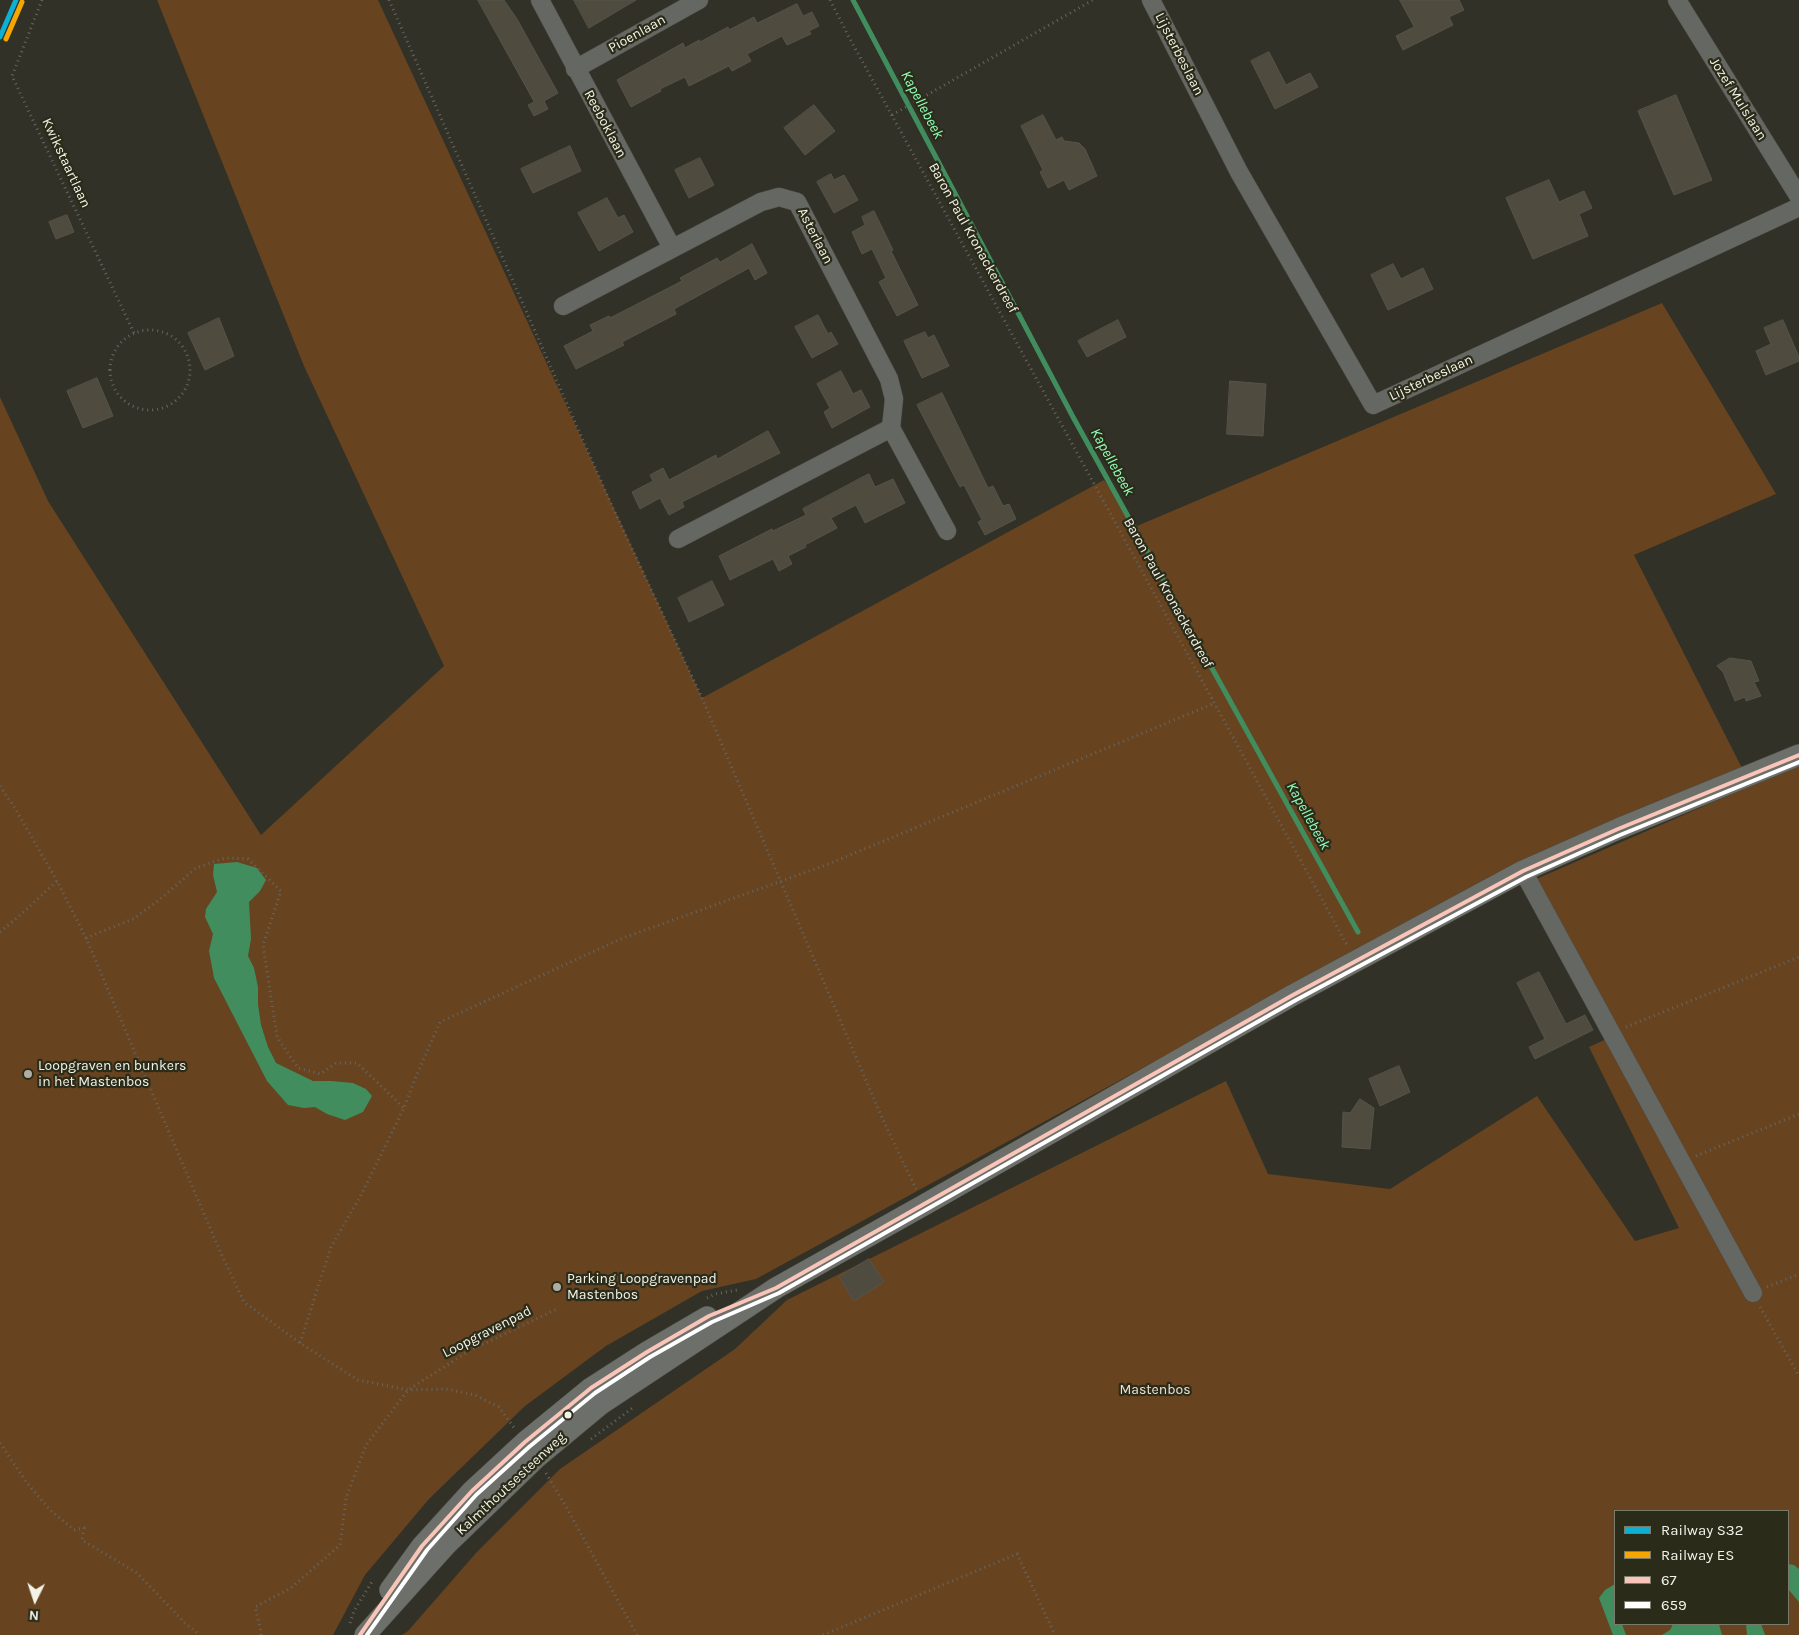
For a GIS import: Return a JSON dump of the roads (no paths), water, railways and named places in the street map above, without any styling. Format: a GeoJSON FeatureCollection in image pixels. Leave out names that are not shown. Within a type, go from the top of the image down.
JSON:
{"type":"FeatureCollection","features":[{"type":"Feature","properties":{"kind":"main road","name":"Kalmthoutsesteenweg"},"geometry":{"type":"LineString","coordinates":[[365,1635],[447,1544],[540,1461],[591,1388],[647,1352],[709,1316],[776,1288],[1356,960],[1523,871],[1618,829],[1799,755]]}},
{"type":"Feature","properties":{"kind":"main road","name":"Kalmthoutsesteenweg"},"geometry":{"type":"LineString","coordinates":[[360,1635],[422,1546],[472,1491],[540,1461]]}},
{"type":"Feature","properties":{"kind":"street","name":"Reeboklaan"},"geometry":{"type":"LineString","coordinates":[[540,0],[575,69],[672,248]]}},
{"type":"Feature","properties":{"kind":"street","name":"Pioenlaan"},"geometry":{"type":"LineString","coordinates":[[575,69],[699,0]]}},
{"type":"Feature","properties":{"kind":"street","name":"Lijsterbeslaan"},"geometry":{"type":"LineString","coordinates":[[1151,0],[1239,172],[1373,405],[1799,207]]}},
{"type":"Feature","properties":{"kind":"street","name":"Jozef Mulslaan"},"geometry":{"type":"LineString","coordinates":[[1676,0],[1799,197]]}},
{"type":"Feature","properties":{"kind":"street","name":"Asterlaan"},"geometry":{"type":"LineString","coordinates":[[563,306],[761,202],[779,197],[798,202],[889,378],[894,399],[891,428]]}},
{"type":"Feature","properties":{"kind":"street"},"geometry":{"type":"LineString","coordinates":[[678,540],[891,428],[947,531]]}},
{"type":"Feature","properties":{"kind":"street"},"geometry":{"type":"LineString","coordinates":[[1523,871],[1753,1293]]}},
{"type":"Feature","properties":{"kind":"waterway","name":"Kapellebeek"},"geometry":{"type":"LineString","coordinates":[[853,0],[1073,417],[1358,932]]}},
{"type":"Feature","properties":{"kind":"rail line","name":"S32"},"geometry":{"type":"LineString","coordinates":[[0,37],[16,0]]}},
{"type":"Feature","properties":{"kind":"rail line","name":"ES"},"geometry":{"type":"LineString","coordinates":[[6,39],[22,2]]}},
{"type":"Feature","properties":{"kind":"place","name":"Loopgraven en bunkers in het Mastenbos"},"geometry":{"type":"Point","coordinates":[28,1074]}},
{"type":"Feature","properties":{"kind":"place","name":"Parking Loopgravenpad Mastenbos"},"geometry":{"type":"Point","coordinates":[557,1287]}},
{"type":"Feature","properties":{"kind":"park label","name":"Mastenbos"},"geometry":{"type":"Point","coordinates":[1155,1390]}}]}
